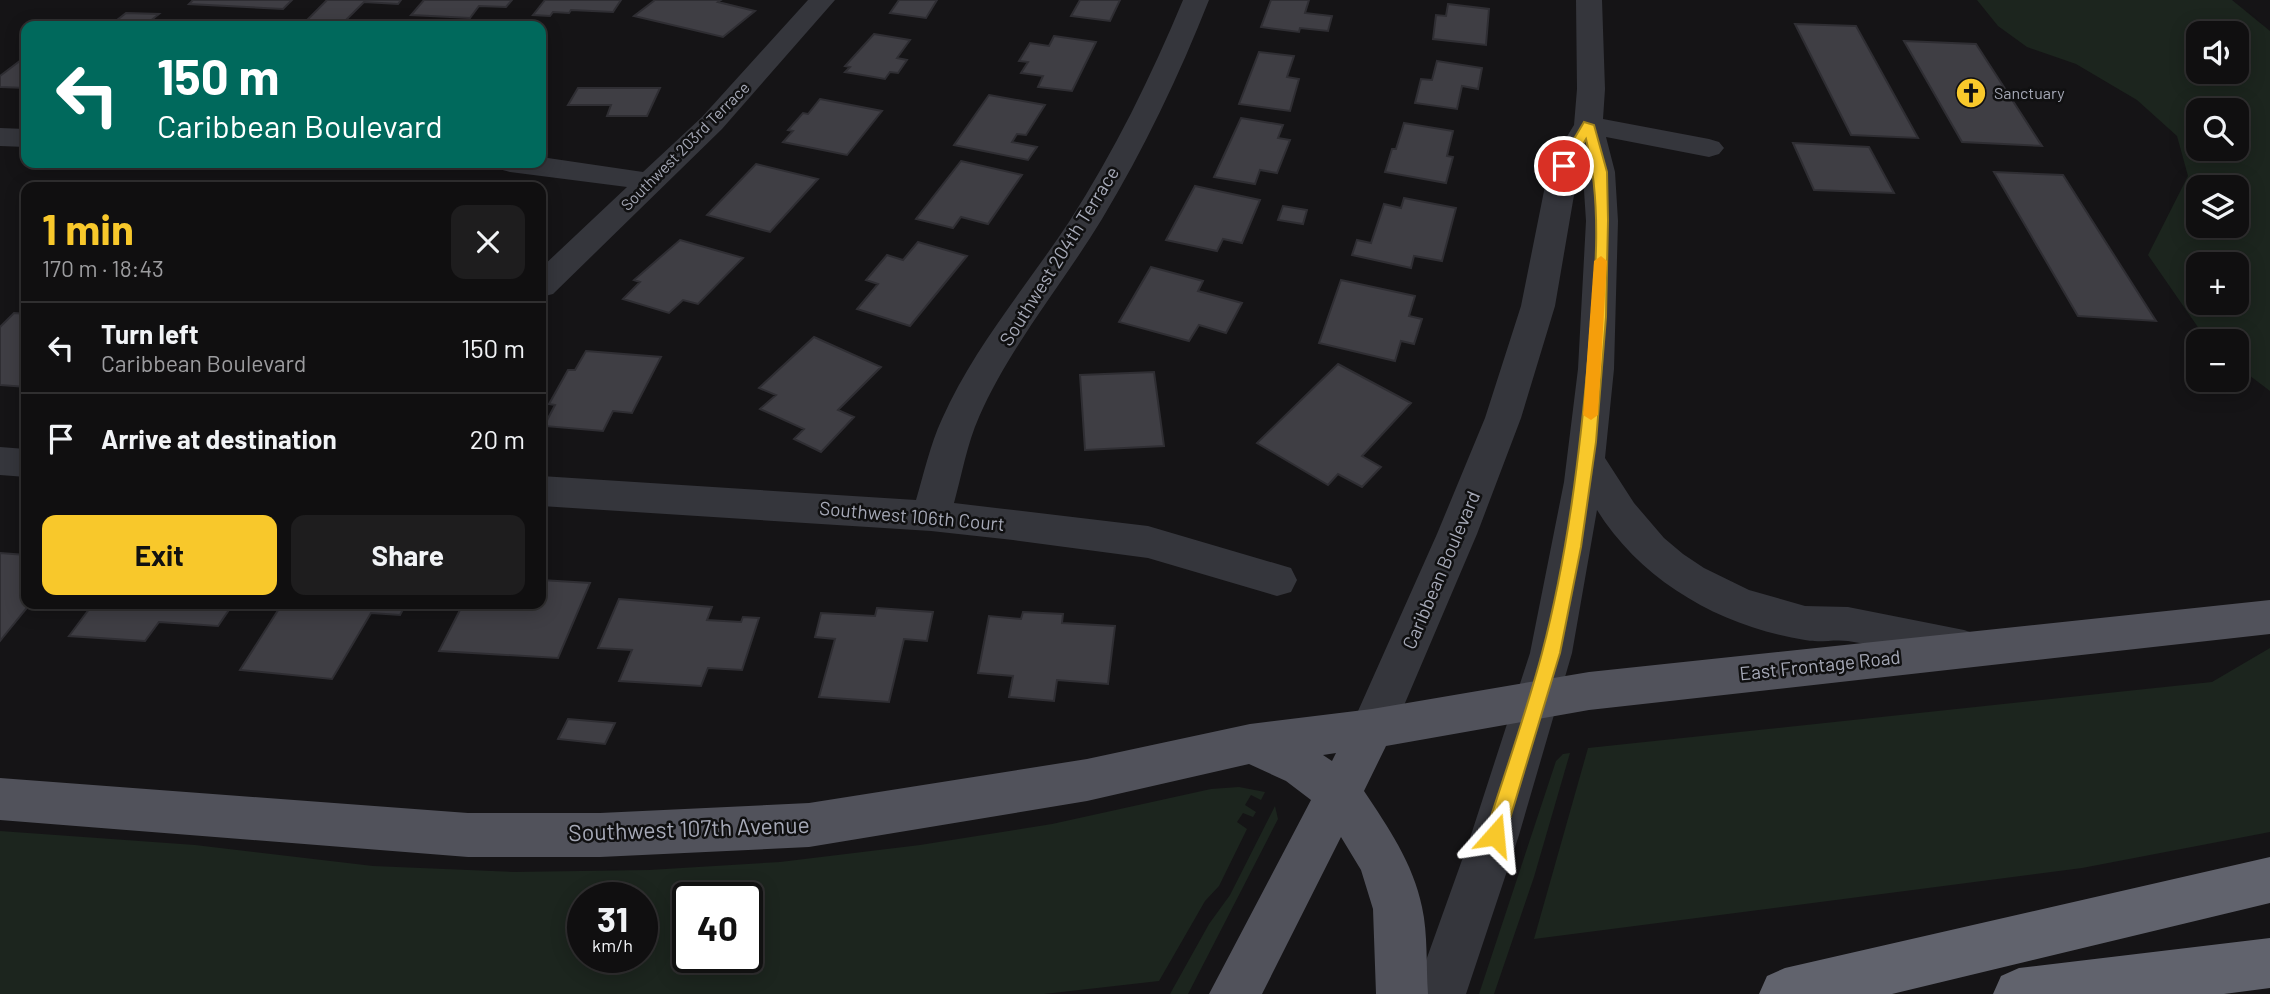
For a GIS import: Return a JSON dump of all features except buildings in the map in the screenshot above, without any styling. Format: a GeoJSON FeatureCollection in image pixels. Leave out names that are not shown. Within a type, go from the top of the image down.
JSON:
{"type":"FeatureCollection","features":[{"type":"Feature","properties":{"kind":"highway"},"geometry":{"type":"LineString","coordinates":[[1785,994],[2270,880]]}},
{"type":"Feature","properties":{"kind":"highway"},"geometry":{"type":"LineString","coordinates":[[2019,994],[2270,963]]}},
{"type":"Feature","properties":{"kind":"main road","name":"East Frontage Road"},"geometry":{"type":"LineString","coordinates":[[1371,729],[1625,686],[2270,617]]}},
{"type":"Feature","properties":{"kind":"main road","name":"Southwest 107th Avenue"},"geometry":{"type":"LineString","coordinates":[[0,799],[468,835],[731,831],[809,825],[886,814],[1087,780],[1250,744],[1371,729]]}},
{"type":"Feature","properties":{"kind":"main road","name":"Caribbean Boulevard"},"geometry":{"type":"LineString","coordinates":[[1235,994],[1371,729]]}},
{"type":"Feature","properties":{"kind":"main road"},"geometry":{"type":"LineString","coordinates":[[1250,744],[1302,766],[1340,794],[1378,854],[1390,880],[1398,909],[1402,994]]}},
{"type":"Feature","properties":{"kind":"street","name":"Southwest 203rd Terrace"},"geometry":{"type":"LineString","coordinates":[[546,281],[712,123],[822,0]]}},
{"type":"Feature","properties":{"kind":"street","name":"Southwest 204th Terrace"},"geometry":{"type":"LineString","coordinates":[[931,516],[959,422],[968,402],[1020,315],[1073,238],[1138,128],[1171,61],[1196,0]]}},
{"type":"Feature","properties":{"kind":"street","name":"Caribbean Boulevard"},"geometry":{"type":"LineString","coordinates":[[1440,994],[1495,835],[1551,653],[1586,459],[1599,317],[1602,220],[1600,172],[1588,125],[1591,89],[1589,0]]}},
{"type":"Feature","properties":{"kind":"street"},"geometry":{"type":"LineString","coordinates":[[1588,125],[1709,148]]}},
{"type":"Feature","properties":{"kind":"street","name":"Caribbean Boulevard"},"geometry":{"type":"LineString","coordinates":[[1371,729],[1462,522],[1503,418],[1538,306],[1564,166],[1588,125]]}},
{"type":"Feature","properties":{"kind":"street"},"geometry":{"type":"LineString","coordinates":[[0,137],[21,138]]}},
{"type":"Feature","properties":{"kind":"street"},"geometry":{"type":"LineString","coordinates":[[546,167],[651,182]]}},
{"type":"Feature","properties":{"kind":"street"},"geometry":{"type":"LineString","coordinates":[[1586,459],[1616,509],[1643,542],[1665,561],[1713,592],[1783,618],[1808,623],[1846,624],[1969,649]]}},
{"type":"Feature","properties":{"kind":"street"},"geometry":{"type":"LineString","coordinates":[[0,461],[21,463]]}},
{"type":"Feature","properties":{"kind":"street","name":"Southwest 106th Court"},"geometry":{"type":"LineString","coordinates":[[546,491],[931,516],[1148,542],[1277,580]]}},
{"type":"Feature","properties":{"kind":"shaded area"},"geometry":{"type":"Polygon","coordinates":[[[1977,0],[2232,0],[2270,31],[2270,391],[2249,375],[2249,329],[2199,329],[2190,315],[2249,315],[2249,252],[2186,252],[2186,310],[2148,255],[2186,180],[2186,238],[2249,238],[2249,175],[2188,175],[2177,136],[2137,100],[2076,64],[2027,47],[1998,26],[1977,0]]]}},
{"type":"Feature","properties":{"kind":"shaded area"},"geometry":{"type":"Polygon","coordinates":[[[2270,648],[2270,832],[2082,868],[1534,939],[1588,748],[2212,682],[2270,648]]]}},
{"type":"Feature","properties":{"kind":"shaded area"},"geometry":{"type":"Polygon","coordinates":[[[1570,753],[1534,877],[1494,994],[1479,994],[1556,761],[1563,754],[1570,753]]]}},
{"type":"Feature","properties":{"kind":"shaded area"},"geometry":{"type":"Polygon","coordinates":[[[1239,787],[1265,792],[1261,800],[1251,795],[1245,805],[1256,812],[1253,817],[1243,813],[1237,822],[1247,829],[1219,886],[1205,901],[1159,981],[1044,994],[0,994],[0,831],[195,845],[373,866],[513,872],[649,870],[780,862],[920,845],[1052,824],[1211,789],[1239,787]]]}},
{"type":"Feature","properties":{"kind":"shaded area"},"geometry":{"type":"Polygon","coordinates":[[[1275,806],[1278,819],[1188,994],[1170,994],[1209,924],[1230,895],[1275,806]]]}},
{"type":"Feature","properties":{"kind":"slow traffic"},"geometry":{"type":"LineString","coordinates":[[1591,415],[1601,261]]}},
{"type":"Feature","properties":{"kind":"place","name":"Sanctuary"},"geometry":{"type":"Point","coordinates":[1971,93]}},
{"type":"Feature","properties":{"kind":"route"},"geometry":{"type":"LineString","coordinates":[[1495,835],[1551,653],[1573,547],[1588,442],[1599,317],[1602,220],[1600,172],[1588,125],[1564,166]]}}]}
